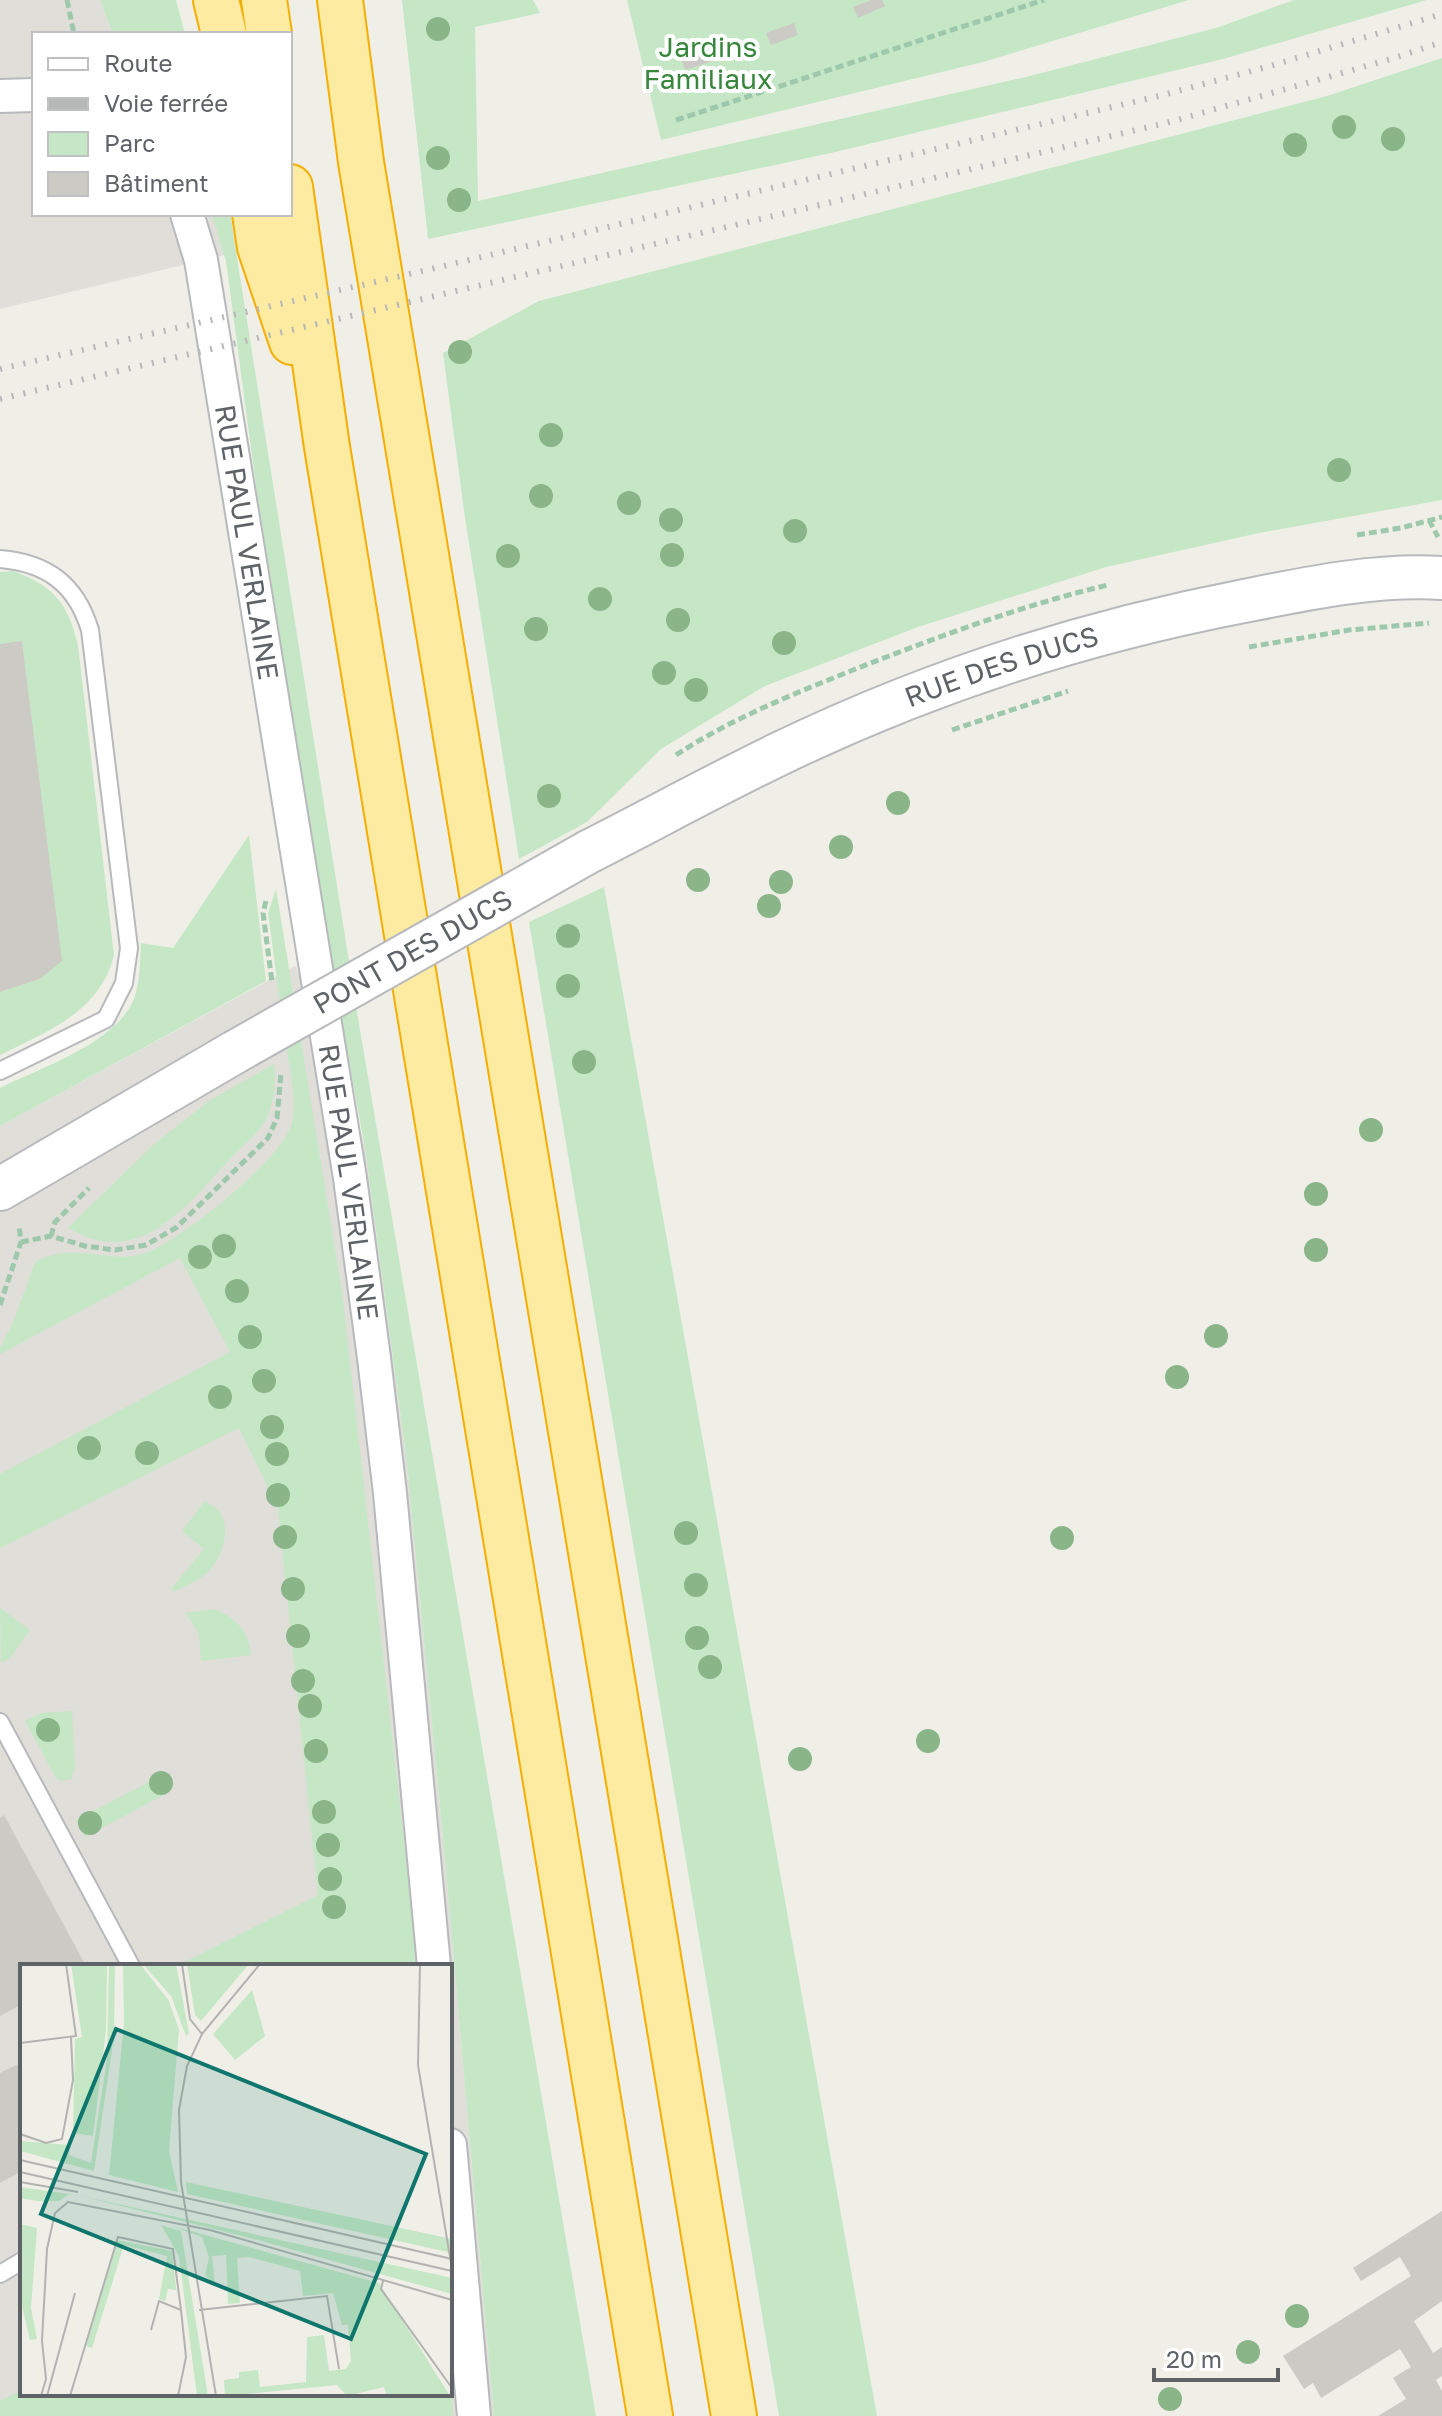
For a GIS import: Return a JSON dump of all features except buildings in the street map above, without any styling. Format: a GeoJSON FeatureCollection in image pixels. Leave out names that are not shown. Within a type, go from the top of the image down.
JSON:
{"type":"FeatureCollection","features":[{"type":"Feature","properties":{"kind":"highway"},"geometry":{"type":"LineString","coordinates":[[216,0],[224,32]]}},
{"type":"Feature","properties":{"kind":"highway"},"geometry":{"type":"LineString","coordinates":[[264,0],[269,32]]}},
{"type":"Feature","properties":{"kind":"highway"},"geometry":{"type":"LineString","coordinates":[[340,0],[361,162],[734,2416]]}},
{"type":"Feature","properties":{"kind":"highway"},"geometry":{"type":"LineString","coordinates":[[350,0],[361,162]]}},
{"type":"Feature","properties":{"kind":"highway"},"geometry":{"type":"LineString","coordinates":[[292,201],[327,447],[650,2416]]}},
{"type":"Feature","properties":{"kind":"highway"},"geometry":{"type":"LineString","coordinates":[[255,216],[260,247],[327,447]]}},
{"type":"Feature","properties":{"kind":"street"},"geometry":{"type":"LineString","coordinates":[[0,96],[32,95]]}},
{"type":"Feature","properties":{"kind":"street","name":"RUE PAUL VERLAINE"},"geometry":{"type":"LineString","coordinates":[[188,216],[201,260],[350,1178],[390,1493],[434,1964]]}},
{"type":"Feature","properties":{"kind":"street","name":"RUE DES DUCS"},"geometry":{"type":"LineString","coordinates":[[590,851],[780,753],[923,692],[1003,663],[1134,624],[1229,604],[1348,583],[1442,578]]}},
{"type":"Feature","properties":{"kind":"street","name":"PONT DES DUCS"},"geometry":{"type":"LineString","coordinates":[[0,1189],[590,851]]}},
{"type":"Feature","properties":{"kind":"street"},"geometry":{"type":"LineString","coordinates":[[452,2168],[474,2416]]}},
{"type":"Feature","properties":{"kind":"lane"},"geometry":{"type":"LineString","coordinates":[[0,559],[33,565],[54,576],[71,590],[83,607],[90,630],[129,948],[124,983],[106,1019],[0,1071]]}},
{"type":"Feature","properties":{"kind":"lane"},"geometry":{"type":"LineString","coordinates":[[0,1722],[130,1964]]}},
{"type":"Feature","properties":{"kind":"lane"},"geometry":{"type":"LineString","coordinates":[[0,2274],[20,2262]]}},
{"type":"Feature","properties":{"kind":"path"},"geometry":{"type":"LineString","coordinates":[[67,0],[74,32]]}},
{"type":"Feature","properties":{"kind":"path"},"geometry":{"type":"LineString","coordinates":[[676,120],[1044,0]]}},
{"type":"Feature","properties":{"kind":"path"},"geometry":{"type":"LineString","coordinates":[[1429,520],[1442,540]]}},
{"type":"Feature","properties":{"kind":"path"},"geometry":{"type":"LineString","coordinates":[[1246,647],[1349,630],[1442,623]]}},
{"type":"Feature","properties":{"kind":"path"},"geometry":{"type":"LineString","coordinates":[[943,734],[1075,689]]}},
{"type":"Feature","properties":{"kind":"path"},"geometry":{"type":"LineString","coordinates":[[0,1305],[21,1242],[51,1236],[85,1246],[131,1249],[146,1245],[177,1227],[268,1138],[277,1118],[281,1069]]}},
{"type":"Feature","properties":{"kind":"shaded area"},"geometry":{"type":"Polygon","coordinates":[[[0,0],[100,0],[112,32],[32,32],[32,216],[230,216],[237,252],[0,309],[0,0]]]}},
{"type":"Feature","properties":{"kind":"shaded area"},"geometry":{"type":"Polygon","coordinates":[[[295,966],[336,1041],[365,1148],[407,1464],[494,2416],[0,2416],[0,1126],[295,966]]]}},
{"type":"Feature","properties":{"kind":"green space"},"geometry":{"type":"Polygon","coordinates":[[[100,0],[176,0],[184,32],[112,32],[100,0]]]}},
{"type":"Feature","properties":{"kind":"green space"},"geometry":{"type":"Polygon","coordinates":[[[402,0],[533,0],[540,13],[475,27],[478,201],[1026,77],[1216,28],[1294,0],[1427,0],[1223,59],[831,153],[428,239],[402,0]]]}},
{"type":"Feature","properties":{"kind":"green space","name":"Jardins Familiaux"},"geometry":{"type":"Polygon","coordinates":[[[627,0],[1189,0],[983,62],[661,140],[627,0]]]}},
{"type":"Feature","properties":{"kind":"green space"},"geometry":{"type":"Polygon","coordinates":[[[1442,58],[1442,500],[1259,533],[1106,567],[918,627],[765,686],[661,749],[587,822],[519,859],[465,518],[443,353],[539,301],[1327,96],[1442,58]]]}},
{"type":"Feature","properties":{"kind":"green space"},"geometry":{"type":"Polygon","coordinates":[[[213,216],[230,216],[359,1024],[596,2416],[494,2416],[407,1464],[365,1148],[257,493],[226,261],[213,216]]]}},
{"type":"Feature","properties":{"kind":"green space"},"geometry":{"type":"Polygon","coordinates":[[[13,571],[39,583],[57,598],[69,618],[78,645],[114,955],[107,975],[84,1005],[53,1028],[0,1055],[0,992],[40,979],[61,961],[22,642],[0,644],[0,572],[13,571]]]}},
{"type":"Feature","properties":{"kind":"green space"},"geometry":{"type":"Polygon","coordinates":[[[249,835],[266,981],[0,1126],[0,1088],[94,1041],[125,1015],[134,999],[139,979],[141,943],[173,948],[249,835]]]}},
{"type":"Feature","properties":{"kind":"green space"},"geometry":{"type":"Polygon","coordinates":[[[604,887],[877,2416],[779,2416],[529,922],[604,887]]]}},
{"type":"Feature","properties":{"kind":"green space"},"geometry":{"type":"Polygon","coordinates":[[[276,889],[342,1292],[418,1964],[181,1964],[318,1895],[278,1508],[239,1428],[0,1548],[0,1474],[230,1352],[180,1258],[0,1354],[0,1348],[13,1323],[35,1262],[65,1253],[133,1256],[164,1244],[232,1194],[287,1135],[293,1119],[293,1089],[268,913],[276,889]]]}},
{"type":"Feature","properties":{"kind":"green space"},"geometry":{"type":"Polygon","coordinates":[[[274,1064],[273,1099],[263,1124],[195,1197],[166,1223],[150,1233],[115,1242],[91,1238],[68,1228],[153,1145],[209,1101],[274,1064]]]}},
{"type":"Feature","properties":{"kind":"green space"},"geometry":{"type":"Polygon","coordinates":[[[205,1501],[216,1508],[224,1523],[221,1551],[207,1573],[173,1592],[172,1588],[204,1549],[182,1531],[205,1501]]]}},
{"type":"Feature","properties":{"kind":"green space"},"geometry":{"type":"Polygon","coordinates":[[[0,1608],[30,1630],[9,1659],[1,1662],[0,1608]]]}},
{"type":"Feature","properties":{"kind":"green space"},"geometry":{"type":"Polygon","coordinates":[[[213,1609],[240,1626],[251,1655],[201,1661],[199,1634],[186,1613],[213,1609]]]}},
{"type":"Feature","properties":{"kind":"green space"},"geometry":{"type":"Polygon","coordinates":[[[72,1711],[75,1768],[71,1779],[61,1781],[56,1778],[25,1721],[41,1713],[72,1711]]]}},
{"type":"Feature","properties":{"kind":"green space"},"geometry":{"type":"Polygon","coordinates":[[[157,1778],[165,1794],[85,1837],[76,1820],[157,1778]]]}},
{"type":"Feature","properties":{"kind":"green space"},"geometry":{"type":"Polygon","coordinates":[[[20,2391],[20,2396],[452,2396],[453,2416],[0,2416],[0,2401],[20,2391]]]}},
{"type":"Feature","properties":{"kind":"railway"},"geometry":{"type":"LineString","coordinates":[[0,369],[1163,95],[1442,14]]}},
{"type":"Feature","properties":{"kind":"railway"},"geometry":{"type":"LineString","coordinates":[[0,399],[1170,122],[1442,42]]}}]}
